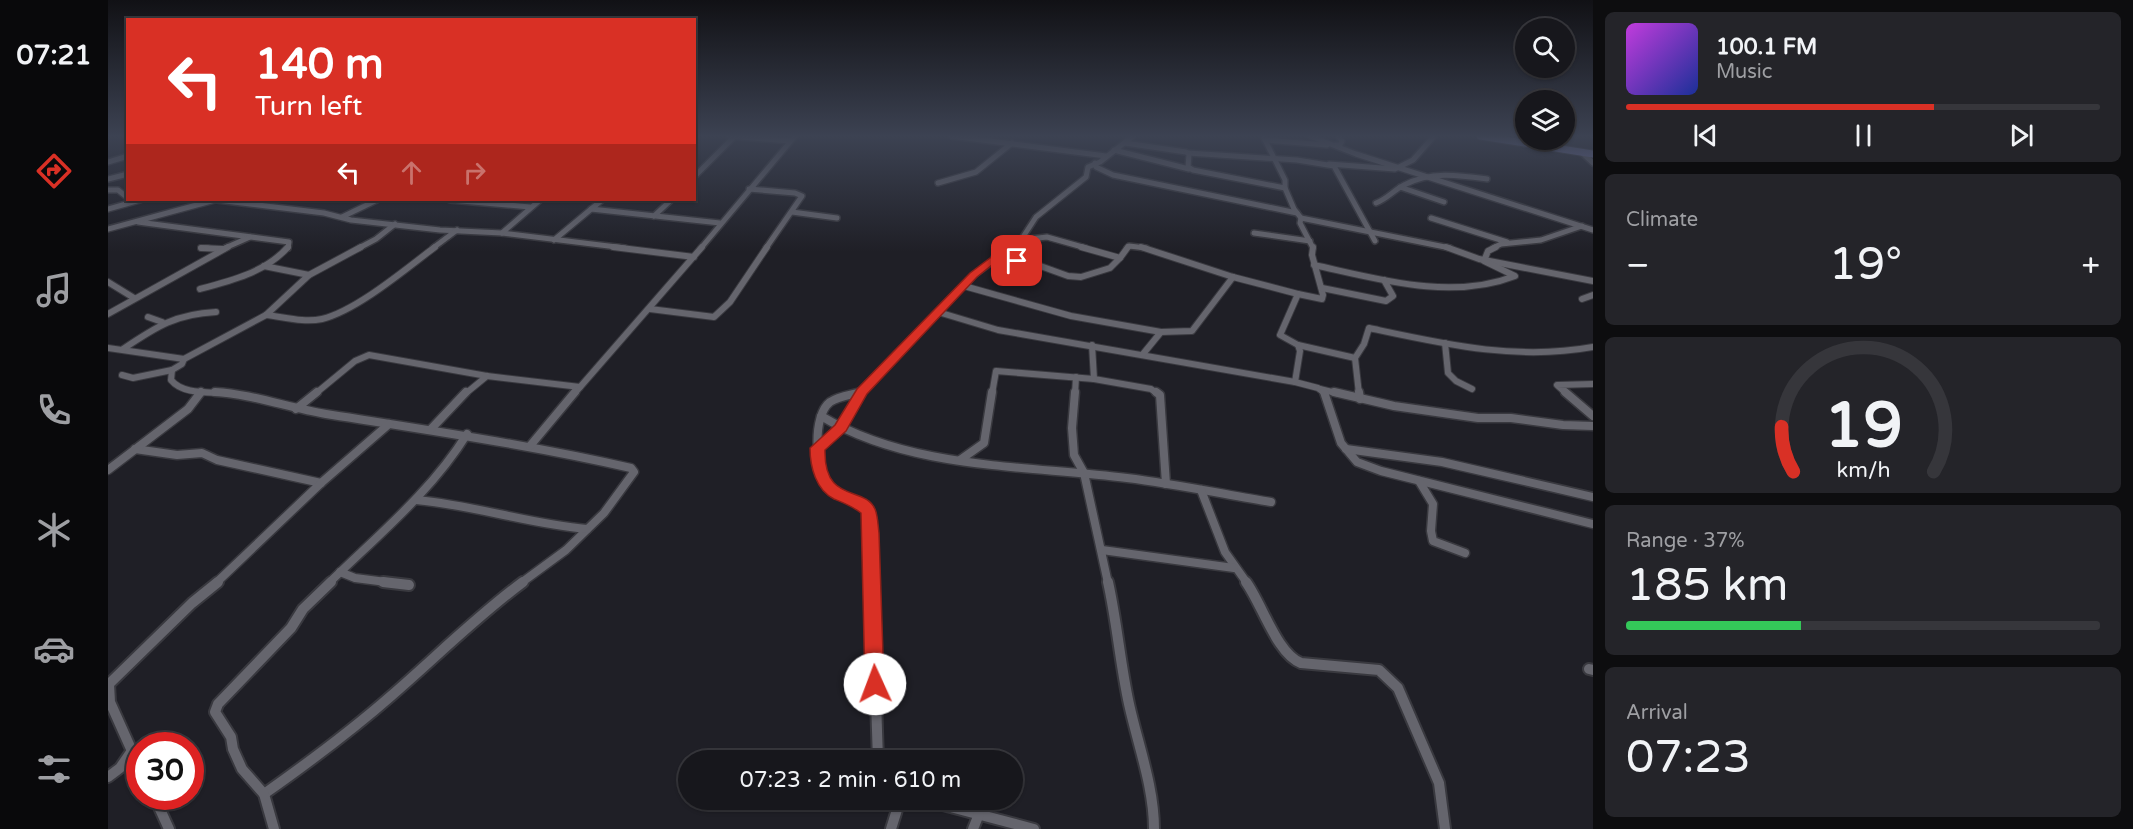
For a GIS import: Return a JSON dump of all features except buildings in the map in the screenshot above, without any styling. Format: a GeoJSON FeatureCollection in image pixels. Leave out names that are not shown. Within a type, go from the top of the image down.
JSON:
{"type":"FeatureCollection","features":[{"type":"Feature","properties":{"kind":"street"},"geometry":{"type":"LineString","coordinates":[[108,179],[125,175]]}},
{"type":"Feature","properties":{"kind":"street"},"geometry":{"type":"LineString","coordinates":[[530,446],[650,309],[761,175]]}},
{"type":"Feature","properties":{"kind":"street"},"geometry":{"type":"LineString","coordinates":[[938,183],[967,175]]}},
{"type":"Feature","properties":{"kind":"street"},"geometry":{"type":"LineString","coordinates":[[818,448],[841,428],[862,392],[938,312],[994,258],[1021,240],[1036,217],[1086,175]]}},
{"type":"Feature","properties":{"kind":"street"},"geometry":{"type":"LineString","coordinates":[[1112,175],[1450,247],[1486,259],[1593,281]]}},
{"type":"Feature","properties":{"kind":"street"},"geometry":{"type":"LineString","coordinates":[[1218,175],[1285,188]]}},
{"type":"Feature","properties":{"kind":"street"},"geometry":{"type":"LineString","coordinates":[[994,258],[1032,262],[1068,276],[1081,277],[1110,268],[1129,246],[1139,246],[1233,277],[1322,299],[1322,288],[1314,265],[1310,241],[1285,188],[1283,175]]}},
{"type":"Feature","properties":{"kind":"street"},"geometry":{"type":"LineString","coordinates":[[1339,175],[1375,242]]}},
{"type":"Feature","properties":{"kind":"street"},"geometry":{"type":"LineString","coordinates":[[1422,175],[1593,230]]}},
{"type":"Feature","properties":{"kind":"street"},"geometry":{"type":"LineString","coordinates":[[1376,203],[1385,200],[1400,187],[1422,175],[1431,175]]}},
{"type":"Feature","properties":{"kind":"street"},"geometry":{"type":"LineString","coordinates":[[1455,175],[1487,179]]}},
{"type":"Feature","properties":{"kind":"street"},"geometry":{"type":"LineString","coordinates":[[1400,187],[1444,202]]}},
{"type":"Feature","properties":{"kind":"street"},"geometry":{"type":"LineString","coordinates":[[650,309],[717,316],[730,302],[792,212],[801,195],[749,189]]}},
{"type":"Feature","properties":{"kind":"street"},"geometry":{"type":"LineString","coordinates":[[108,190],[118,190],[126,197]]}},
{"type":"Feature","properties":{"kind":"street"},"geometry":{"type":"LineString","coordinates":[[108,208],[126,201]]}},
{"type":"Feature","properties":{"kind":"street"},"geometry":{"type":"LineString","coordinates":[[108,229],[212,201]]}},
{"type":"Feature","properties":{"kind":"street"},"geometry":{"type":"LineString","coordinates":[[223,201],[351,220],[502,233],[694,257]]}},
{"type":"Feature","properties":{"kind":"street"},"geometry":{"type":"LineString","coordinates":[[342,217],[375,201]]}},
{"type":"Feature","properties":{"kind":"street"},"geometry":{"type":"LineString","coordinates":[[461,201],[530,207]]}},
{"type":"Feature","properties":{"kind":"street"},"geometry":{"type":"LineString","coordinates":[[502,233],[539,201]]}},
{"type":"Feature","properties":{"kind":"street"},"geometry":{"type":"LineString","coordinates":[[554,240],[601,201]]}},
{"type":"Feature","properties":{"kind":"street"},"geometry":{"type":"LineString","coordinates":[[654,216],[670,201]]}},
{"type":"Feature","properties":{"kind":"street"},"geometry":{"type":"LineString","coordinates":[[591,209],[720,223]]}},
{"type":"Feature","properties":{"kind":"street"},"geometry":{"type":"LineString","coordinates":[[792,212],[837,219]]}},
{"type":"Feature","properties":{"kind":"street"},"geometry":{"type":"LineString","coordinates":[[1431,218],[1512,243]]}},
{"type":"Feature","properties":{"kind":"street"},"geometry":{"type":"LineString","coordinates":[[138,222],[289,242],[288,248],[264,266],[241,278],[200,289]]}},
{"type":"Feature","properties":{"kind":"street"},"geometry":{"type":"LineString","coordinates":[[122,375],[133,378],[172,370],[182,364],[184,359],[266,315],[309,275],[376,239],[395,224]]}},
{"type":"Feature","properties":{"kind":"street"},"geometry":{"type":"LineString","coordinates":[[1314,265],[1384,280],[1436,286],[1494,284],[1515,276],[1484,261],[1491,248],[1501,244],[1541,240],[1582,226]]}},
{"type":"Feature","properties":{"kind":"street"},"geometry":{"type":"LineString","coordinates":[[266,315],[317,320],[330,317],[373,291],[457,230]]}},
{"type":"Feature","properties":{"kind":"street"},"geometry":{"type":"LineString","coordinates":[[1254,233],[1310,241]]}},
{"type":"Feature","properties":{"kind":"street"},"geometry":{"type":"LineString","coordinates":[[201,248],[223,249],[251,237]]}},
{"type":"Feature","properties":{"kind":"street"},"geometry":{"type":"LineString","coordinates":[[1021,240],[1047,237],[1120,258]]}},
{"type":"Feature","properties":{"kind":"street"},"geometry":{"type":"LineString","coordinates":[[108,314],[222,252],[223,249]]}},
{"type":"Feature","properties":{"kind":"street"},"geometry":{"type":"LineString","coordinates":[[264,266],[309,275]]}},
{"type":"Feature","properties":{"kind":"street"},"geometry":{"type":"LineString","coordinates":[[964,286],[1060,313],[1161,332],[1192,330],[1233,277]]}},
{"type":"Feature","properties":{"kind":"street"},"geometry":{"type":"LineString","coordinates":[[1322,288],[1386,301],[1393,296],[1384,280]]}},
{"type":"Feature","properties":{"kind":"street"},"geometry":{"type":"LineString","coordinates":[[108,282],[134,298]]}},
{"type":"Feature","properties":{"kind":"street"},"geometry":{"type":"LineString","coordinates":[[1298,294],[1279,332],[1280,335],[1298,345],[1355,358]]}},
{"type":"Feature","properties":{"kind":"street"},"geometry":{"type":"LineString","coordinates":[[1582,299],[1593,295]]}},
{"type":"Feature","properties":{"kind":"street"},"geometry":{"type":"LineString","coordinates":[[123,349],[162,322],[189,313],[216,312]]}},
{"type":"Feature","properties":{"kind":"street"},"geometry":{"type":"LineString","coordinates":[[938,312],[998,330],[1295,382],[1360,399],[1478,417],[1593,426]]}},
{"type":"Feature","properties":{"kind":"street"},"geometry":{"type":"LineString","coordinates":[[148,316],[162,322]]}},
{"type":"Feature","properties":{"kind":"street"},"geometry":{"type":"LineString","coordinates":[[1360,399],[1355,358],[1370,328],[1445,344],[1510,353],[1572,352],[1593,347]]}},
{"type":"Feature","properties":{"kind":"street"},"geometry":{"type":"LineString","coordinates":[[1143,354],[1161,332]]}},
{"type":"Feature","properties":{"kind":"street"},"geometry":{"type":"LineString","coordinates":[[1445,344],[1446,373],[1451,379],[1472,389]]}},
{"type":"Feature","properties":{"kind":"street"},"geometry":{"type":"LineString","coordinates":[[1092,345],[1094,379]]}},
{"type":"Feature","properties":{"kind":"street"},"geometry":{"type":"LineString","coordinates":[[1295,382],[1300,351],[1298,345]]}},
{"type":"Feature","properties":{"kind":"street"},"geometry":{"type":"LineString","coordinates":[[108,348],[184,359]]}},
{"type":"Feature","properties":{"kind":"street"},"geometry":{"type":"LineString","coordinates":[[296,409],[355,361],[369,355],[487,376],[580,387]]}},
{"type":"Feature","properties":{"kind":"street"},"geometry":{"type":"LineString","coordinates":[[172,370],[171,380],[175,385],[201,392],[228,393],[296,409],[467,434],[572,453],[633,469],[634,472],[604,513],[566,550],[500,599],[348,731],[264,794]]}},
{"type":"Feature","properties":{"kind":"street"},"geometry":{"type":"LineString","coordinates":[[960,460],[984,443],[996,371],[1094,379],[1151,388],[1161,395],[1166,484]]}},
{"type":"Feature","properties":{"kind":"street"},"geometry":{"type":"LineString","coordinates":[[431,429],[472,386],[487,376]]}},
{"type":"Feature","properties":{"kind":"street"},"geometry":{"type":"LineString","coordinates":[[1076,377],[1072,436],[1077,466],[1084,473],[1118,622],[1128,700],[1154,807],[1154,829]]}},
{"type":"Feature","properties":{"kind":"street"},"geometry":{"type":"LineString","coordinates":[[1593,384],[1557,385],[1593,416]]}},
{"type":"Feature","properties":{"kind":"street"},"geometry":{"type":"LineString","coordinates":[[1318,388],[1326,394],[1338,436],[1357,462],[1419,481],[1593,524]]}},
{"type":"Feature","properties":{"kind":"street"},"geometry":{"type":"LineString","coordinates":[[108,470],[188,409],[201,392]]}},
{"type":"Feature","properties":{"kind":"street"},"geometry":{"type":"LineString","coordinates":[[862,392],[836,399],[827,405],[821,416],[817,460],[822,477],[837,494],[858,502],[868,510],[878,750]]}},
{"type":"Feature","properties":{"kind":"street"},"geometry":{"type":"LineString","coordinates":[[821,416],[867,439],[960,460],[1037,471],[1084,473],[1166,484],[1271,502]]}},
{"type":"Feature","properties":{"kind":"street"},"geometry":{"type":"LineString","coordinates":[[126,740],[110,702],[109,684],[112,675],[216,581],[232,570],[271,535],[321,483],[389,424]]}},
{"type":"Feature","properties":{"kind":"street"},"geometry":{"type":"LineString","coordinates":[[274,829],[264,794],[258,790],[244,770],[233,750],[232,738],[215,712],[226,694],[291,628],[303,609],[416,500],[455,453],[467,434]]}},
{"type":"Feature","properties":{"kind":"street"},"geometry":{"type":"LineString","coordinates":[[135,449],[177,455],[202,453],[217,459],[321,483]]}},
{"type":"Feature","properties":{"kind":"street"},"geometry":{"type":"LineString","coordinates":[[1346,449],[1442,462],[1593,496]]}},
{"type":"Feature","properties":{"kind":"street"},"geometry":{"type":"LineString","coordinates":[[1419,481],[1433,504],[1431,531],[1433,541],[1465,553]]}},
{"type":"Feature","properties":{"kind":"street"},"geometry":{"type":"LineString","coordinates":[[1201,490],[1234,568],[1257,597],[1284,651],[1293,660],[1301,663],[1379,670],[1398,688],[1439,783],[1445,829]]}},
{"type":"Feature","properties":{"kind":"street"},"geometry":{"type":"LineString","coordinates":[[416,500],[478,509],[566,528],[586,529]]}},
{"type":"Feature","properties":{"kind":"street"},"geometry":{"type":"LineString","coordinates":[[1102,550],[1234,568]]}},
{"type":"Feature","properties":{"kind":"street"},"geometry":{"type":"LineString","coordinates":[[340,572],[355,578],[409,585]]}},
{"type":"Feature","properties":{"kind":"street"},"geometry":{"type":"LineString","coordinates":[[108,777],[120,768],[126,759]]}},
{"type":"Feature","properties":{"kind":"street"},"geometry":{"type":"LineString","coordinates":[[160,810],[169,829]]}},
{"type":"Feature","properties":{"kind":"street"},"geometry":{"type":"LineString","coordinates":[[891,829],[897,810]]}},
{"type":"Feature","properties":{"kind":"street"},"geometry":{"type":"LineString","coordinates":[[963,810],[1034,829]]}},
{"type":"Feature","properties":{"kind":"street"},"geometry":{"type":"LineString","coordinates":[[973,829],[979,814]]}},
{"type":"Feature","properties":{"kind":"route"},"geometry":{"type":"LineString","coordinates":[[875,684],[871,533],[868,510],[858,502],[837,494],[828,485],[822,477],[817,460],[818,448],[841,428],[862,392],[974,275],[994,258],[1017,261]]}}]}
